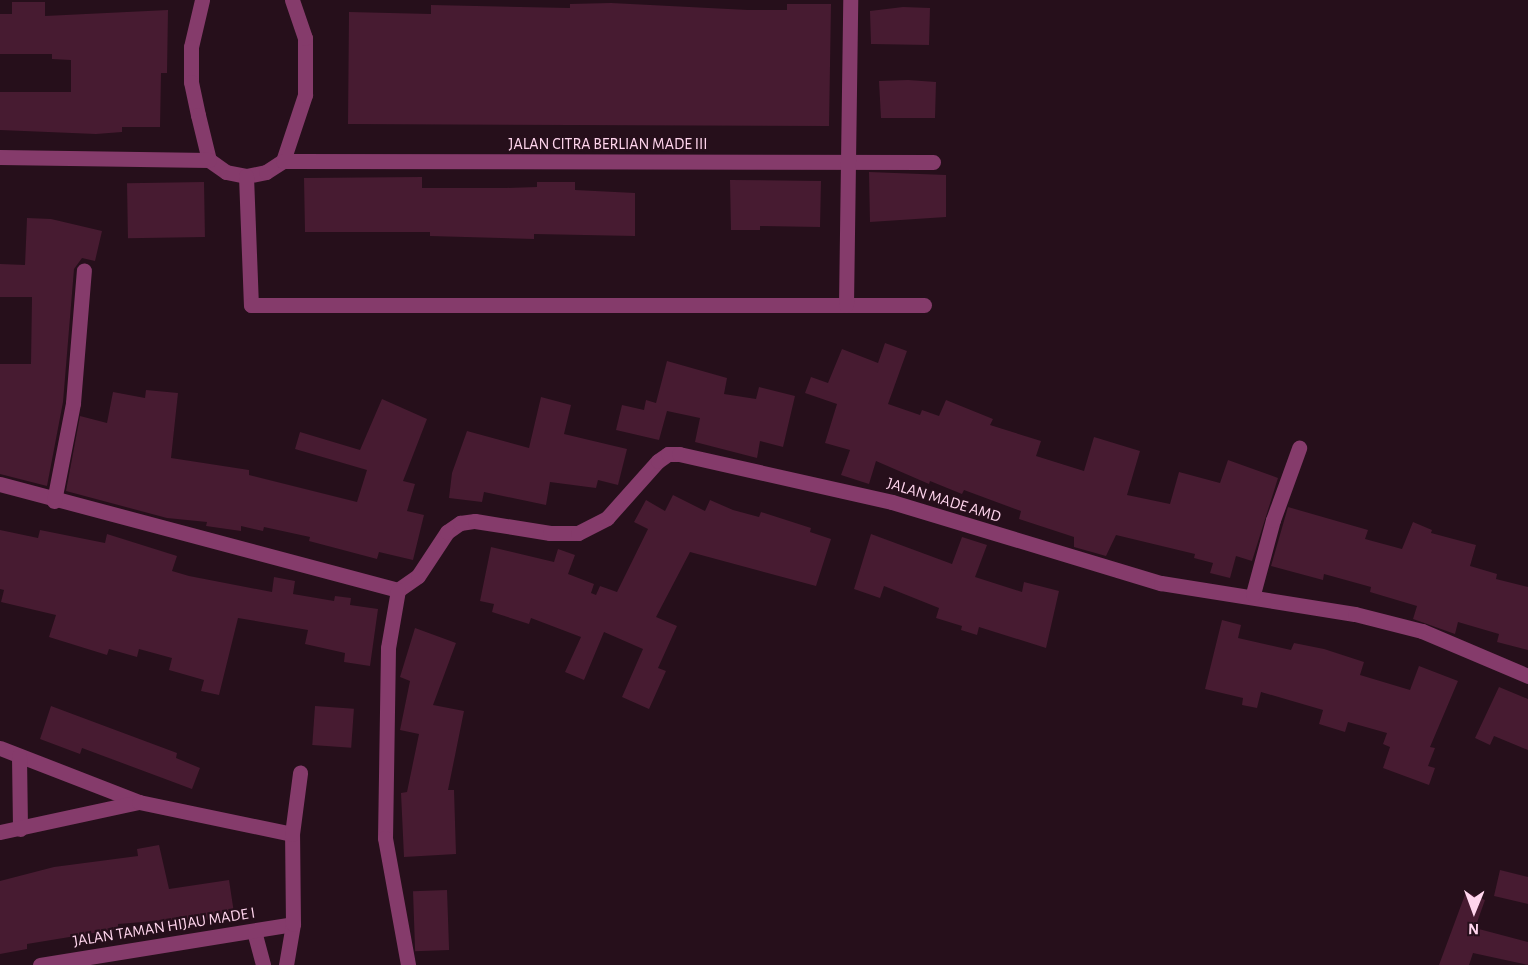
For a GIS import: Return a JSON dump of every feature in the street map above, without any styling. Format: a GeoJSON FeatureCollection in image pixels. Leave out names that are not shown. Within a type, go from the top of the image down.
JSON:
{"type":"FeatureCollection","features":[{"type":"Feature","properties":{"kind":"street"},"geometry":{"type":"LineString","coordinates":[[202,0],[191,47],[191,82],[209,160]]}},
{"type":"Feature","properties":{"kind":"street"},"geometry":{"type":"LineString","coordinates":[[0,157],[209,160],[226,172],[246,176],[266,172],[283,161],[305,95],[308,67],[305,38],[292,0]]}},
{"type":"Feature","properties":{"kind":"street"},"geometry":{"type":"LineString","coordinates":[[846,305],[846,163],[850,0]]}},
{"type":"Feature","properties":{"kind":"street","name":"JALAN CITRA BERLIAN MADE III"},"geometry":{"type":"LineString","coordinates":[[283,161],[933,162]]}},
{"type":"Feature","properties":{"kind":"street"},"geometry":{"type":"LineString","coordinates":[[246,176],[251,305],[924,305]]}},
{"type":"Feature","properties":{"kind":"street"},"geometry":{"type":"LineString","coordinates":[[54,501],[73,403],[84,270]]}},
{"type":"Feature","properties":{"kind":"street"},"geometry":{"type":"LineString","coordinates":[[1253,594],[1273,520],[1299,448]]}},
{"type":"Feature","properties":{"kind":"street","name":"JALAN MADE AMD"},"geometry":{"type":"LineString","coordinates":[[398,590],[418,576],[447,532],[460,523],[578,533],[607,518],[658,461],[668,454],[679,454],[892,502],[1161,583],[1253,594],[1354,614],[1422,631],[1528,676]]}},
{"type":"Feature","properties":{"kind":"street"},"geometry":{"type":"LineString","coordinates":[[0,484],[54,501],[398,590],[388,648],[385,838],[408,965]]}},
{"type":"Feature","properties":{"kind":"street"},"geometry":{"type":"LineString","coordinates":[[0,748],[139,802],[292,834]]}},
{"type":"Feature","properties":{"kind":"street"},"geometry":{"type":"LineString","coordinates":[[19,756],[20,829]]}},
{"type":"Feature","properties":{"kind":"street"},"geometry":{"type":"LineString","coordinates":[[286,965],[293,924],[292,834],[300,773]]}},
{"type":"Feature","properties":{"kind":"street"},"geometry":{"type":"LineString","coordinates":[[0,832],[139,802]]}},
{"type":"Feature","properties":{"kind":"street","name":"JALAN TAMAN HIJAU MADE I"},"geometry":{"type":"LineString","coordinates":[[40,965],[293,924]]}},
{"type":"Feature","properties":{"kind":"street"},"geometry":{"type":"LineString","coordinates":[[254,931],[263,965]]}},
{"type":"Feature","properties":{"kind":"building"},"geometry":{"type":"Polygon","coordinates":[[[12,2],[45,2],[45,16],[168,10],[167,73],[161,73],[160,127],[122,127],[122,132],[96,134],[0,130],[0,92],[71,92],[71,60],[52,59],[52,54],[0,54],[0,14],[12,14],[12,2]]]}},
{"type":"Feature","properties":{"kind":"building"},"geometry":{"type":"Polygon","coordinates":[[[611,3],[748,10],[787,10],[787,4],[831,4],[829,126],[348,124],[349,12],[431,14],[431,5],[570,8],[570,4],[611,3]]]}},
{"type":"Feature","properties":{"kind":"building"},"geometry":{"type":"Polygon","coordinates":[[[903,7],[930,8],[929,45],[871,44],[870,11],[903,7]]]}},
{"type":"Feature","properties":{"kind":"building"},"geometry":{"type":"Polygon","coordinates":[[[879,81],[936,82],[935,118],[881,118],[879,81]]]}},
{"type":"Feature","properties":{"kind":"building"},"geometry":{"type":"Polygon","coordinates":[[[869,172],[946,175],[946,217],[870,222],[869,172]]]}},
{"type":"Feature","properties":{"kind":"building"},"geometry":{"type":"Polygon","coordinates":[[[422,177],[422,188],[537,187],[537,182],[575,182],[575,190],[635,193],[635,236],[534,234],[534,239],[430,236],[430,232],[305,232],[304,178],[422,177]]]}},
{"type":"Feature","properties":{"kind":"building"},"geometry":{"type":"Polygon","coordinates":[[[730,180],[821,181],[820,227],[760,226],[760,230],[731,230],[730,180]]]}},
{"type":"Feature","properties":{"kind":"building"},"geometry":{"type":"Polygon","coordinates":[[[204,182],[205,237],[128,238],[127,183],[204,182]]]}},
{"type":"Feature","properties":{"kind":"building"},"geometry":{"type":"Polygon","coordinates":[[[27,218],[51,219],[102,231],[95,261],[82,258],[74,269],[63,402],[47,486],[0,474],[0,364],[31,364],[32,297],[0,297],[0,264],[25,265],[27,218]]]}},
{"type":"Feature","properties":{"kind":"building"},"geometry":{"type":"Polygon","coordinates":[[[885,343],[907,351],[888,404],[920,415],[922,410],[939,416],[946,400],[993,419],[990,425],[1041,441],[1036,456],[1084,471],[1094,437],[1140,451],[1127,495],[1170,504],[1179,472],[1220,483],[1228,460],[1278,478],[1252,561],[1236,556],[1230,578],[1210,573],[1213,563],[1194,558],[1195,554],[1116,535],[1106,556],[1074,547],[1074,537],[1019,519],[1021,511],[964,490],[962,494],[930,481],[929,484],[876,461],[869,484],[841,475],[850,450],[825,443],[837,404],[805,393],[811,377],[828,383],[842,349],[878,363],[885,343]]]}},
{"type":"Feature","properties":{"kind":"building"},"geometry":{"type":"Polygon","coordinates":[[[667,361],[727,378],[724,394],[756,399],[759,387],[795,396],[783,447],[760,441],[757,458],[695,442],[700,418],[667,411],[659,440],[616,430],[622,405],[644,410],[646,400],[656,403],[667,361]]]}},
{"type":"Feature","properties":{"kind":"building"},"geometry":{"type":"Polygon","coordinates":[[[146,390],[178,393],[171,458],[249,470],[249,475],[357,502],[367,470],[295,449],[300,432],[360,450],[382,399],[427,419],[403,481],[415,484],[407,511],[424,515],[413,560],[379,552],[377,559],[309,541],[310,537],[264,527],[263,531],[241,526],[241,531],[206,526],[207,522],[167,518],[66,491],[80,416],[107,423],[113,392],[145,398],[146,390]]]}},
{"type":"Feature","properties":{"kind":"building"},"geometry":{"type":"Polygon","coordinates":[[[541,397],[571,405],[564,434],[627,449],[618,485],[598,480],[596,488],[550,482],[546,505],[484,492],[482,502],[449,498],[452,473],[467,431],[529,448],[541,397]]]}},
{"type":"Feature","properties":{"kind":"building"},"geometry":{"type":"Polygon","coordinates":[[[673,495],[705,511],[710,500],[733,510],[759,517],[761,512],[811,528],[810,532],[831,539],[816,586],[690,552],[656,617],[677,626],[658,668],[666,671],[649,709],[622,697],[643,649],[604,632],[584,680],[565,672],[581,637],[531,618],[529,624],[492,612],[494,604],[480,601],[491,547],[554,562],[558,549],[575,555],[568,574],[594,584],[591,593],[596,595],[600,586],[617,592],[648,529],[634,522],[646,500],[665,511],[673,495]]]}},
{"type":"Feature","properties":{"kind":"building"},"geometry":{"type":"Polygon","coordinates":[[[1288,507],[1368,530],[1365,539],[1402,549],[1413,522],[1432,530],[1431,533],[1476,545],[1470,566],[1497,574],[1496,579],[1528,587],[1528,650],[1497,642],[1499,634],[1458,622],[1455,634],[1413,619],[1417,606],[1370,592],[1371,587],[1324,574],[1323,580],[1271,566],[1288,507]]]}},
{"type":"Feature","properties":{"kind":"building"},"geometry":{"type":"Polygon","coordinates":[[[0,530],[38,538],[40,530],[105,543],[107,534],[177,556],[172,571],[189,576],[272,592],[274,577],[295,581],[293,594],[334,601],[335,596],[351,598],[350,605],[378,609],[370,666],[344,662],[345,653],[305,644],[308,630],[238,618],[219,695],[201,691],[204,680],[169,670],[172,658],[139,649],[137,657],[109,649],[107,655],[49,637],[56,615],[1,602],[4,590],[0,589],[0,530]]]}},
{"type":"Feature","properties":{"kind":"building"},"geometry":{"type":"Polygon","coordinates":[[[871,534],[952,564],[962,537],[987,545],[975,577],[1022,592],[1024,582],[1059,591],[1046,648],[979,627],[977,635],[961,630],[962,626],[936,618],[939,608],[884,586],[880,598],[854,589],[871,534]]]}},
{"type":"Feature","properties":{"kind":"building"},"geometry":{"type":"Polygon","coordinates":[[[1222,620],[1241,625],[1238,638],[1291,650],[1294,643],[1324,649],[1364,662],[1360,675],[1410,690],[1419,666],[1458,681],[1430,747],[1435,748],[1428,766],[1435,768],[1429,785],[1383,768],[1390,747],[1383,744],[1387,733],[1348,722],[1345,732],[1319,724],[1323,710],[1261,692],[1257,708],[1242,705],[1243,698],[1205,689],[1222,620]]]}},
{"type":"Feature","properties":{"kind":"building"},"geometry":{"type":"Polygon","coordinates":[[[415,628],[456,643],[433,705],[464,711],[448,790],[454,790],[456,854],[404,857],[401,793],[407,792],[419,734],[400,730],[410,681],[400,677],[415,628]]]}},
{"type":"Feature","properties":{"kind":"building"},"geometry":{"type":"Polygon","coordinates":[[[1499,687],[1528,699],[1528,750],[1494,736],[1490,745],[1475,738],[1499,687]]]}},
{"type":"Feature","properties":{"kind":"building"},"geometry":{"type":"Polygon","coordinates":[[[51,706],[177,753],[176,758],[200,768],[192,789],[82,748],[80,754],[40,739],[51,706]]]}},
{"type":"Feature","properties":{"kind":"building"},"geometry":{"type":"Polygon","coordinates":[[[315,706],[354,709],[351,748],[312,745],[315,706]]]}},
{"type":"Feature","properties":{"kind":"building"},"geometry":{"type":"Polygon","coordinates":[[[159,845],[169,889],[229,880],[234,913],[181,926],[180,919],[118,924],[118,929],[27,944],[27,949],[0,954],[0,881],[54,867],[138,856],[137,849],[159,845]]]}},
{"type":"Feature","properties":{"kind":"building"},"geometry":{"type":"Polygon","coordinates":[[[1500,870],[1528,877],[1528,904],[1494,896],[1500,870]]]}},
{"type":"Feature","properties":{"kind":"building"},"geometry":{"type":"Polygon","coordinates":[[[447,890],[449,950],[415,951],[413,891],[447,890]]]}},
{"type":"Feature","properties":{"kind":"building"},"geometry":{"type":"Polygon","coordinates":[[[1466,892],[1485,900],[1475,928],[1528,942],[1528,965],[1473,953],[1469,965],[1439,965],[1466,892]]]}}]}
